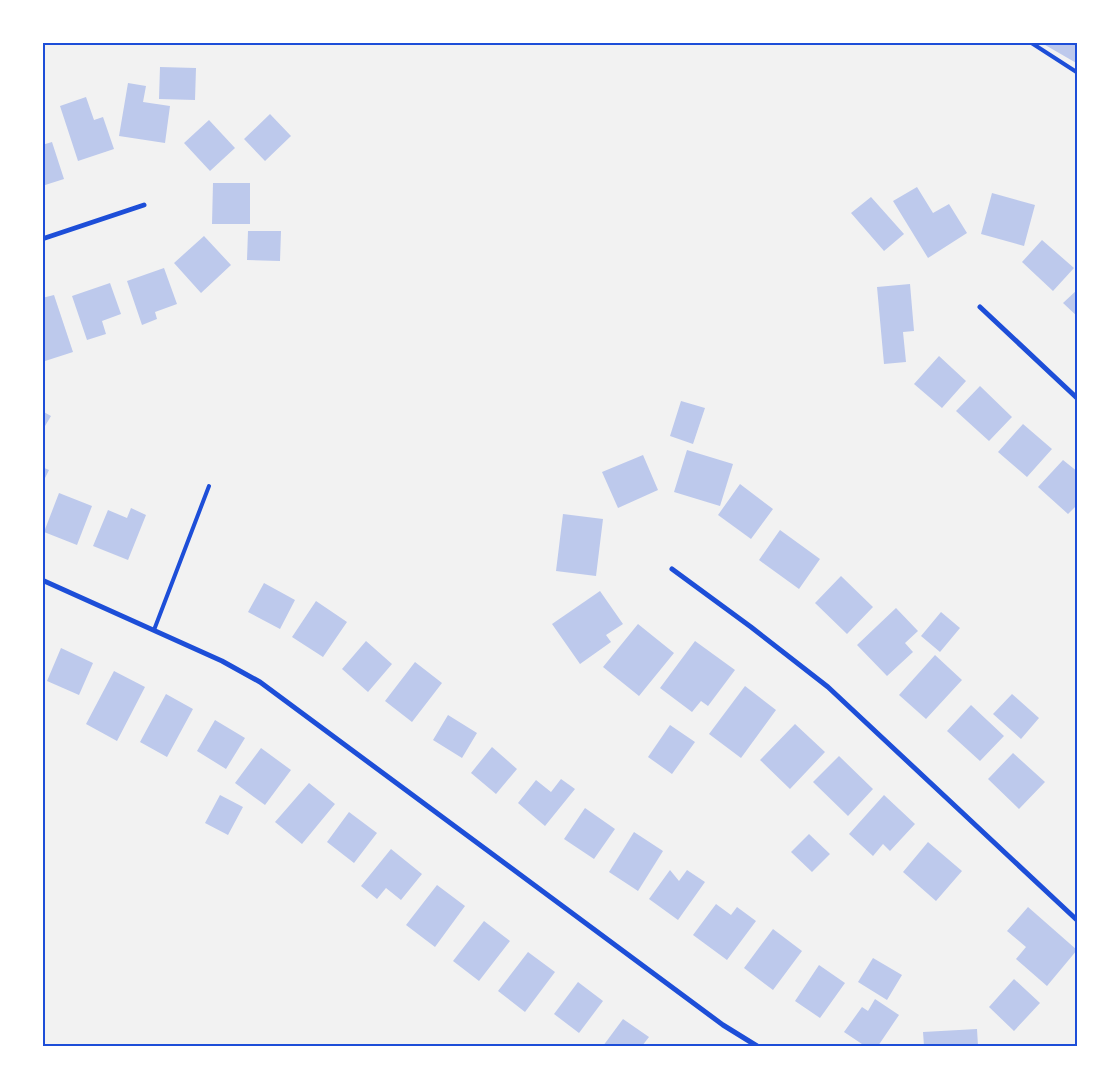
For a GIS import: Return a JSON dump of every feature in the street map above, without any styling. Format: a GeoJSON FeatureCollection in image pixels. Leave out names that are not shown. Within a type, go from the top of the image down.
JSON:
{"type":"FeatureCollection","features":[{"type":"Feature","properties":{"kind":"street"},"geometry":{"type":"LineString","coordinates":[[42,239],[144,205]]}},
{"type":"Feature","properties":{"kind":"street"},"geometry":{"type":"LineString","coordinates":[[980,307],[1078,399]]}},
{"type":"Feature","properties":{"kind":"street"},"geometry":{"type":"LineString","coordinates":[[672,569],[751,627],[828,688],[1078,921]]}},
{"type":"Feature","properties":{"kind":"street"},"geometry":{"type":"LineString","coordinates":[[42,580],[222,661],[260,682],[723,1025],[757,1046]]}},
{"type":"Feature","properties":{"kind":"lane"},"geometry":{"type":"LineString","coordinates":[[1030,42],[1078,72]]}},
{"type":"Feature","properties":{"kind":"lane"},"geometry":{"type":"LineString","coordinates":[[154,630],[209,486]]}},
{"type":"Feature","properties":{"kind":"building"},"geometry":{"type":"Polygon","coordinates":[[[1040,42],[1078,42],[1078,64],[1040,42]]]}},
{"type":"Feature","properties":{"kind":"building"},"geometry":{"type":"Polygon","coordinates":[[[160,67],[196,68],[195,100],[159,99],[160,67]]]}},
{"type":"Feature","properties":{"kind":"building"},"geometry":{"type":"Polygon","coordinates":[[[128,83],[146,86],[143,102],[170,106],[165,143],[119,136],[128,83]]]}},
{"type":"Feature","properties":{"kind":"building"},"geometry":{"type":"Polygon","coordinates":[[[86,97],[94,120],[103,117],[114,149],[78,161],[60,106],[86,97]]]}},
{"type":"Feature","properties":{"kind":"building"},"geometry":{"type":"Polygon","coordinates":[[[270,114],[291,136],[265,161],[244,139],[270,114]]]}},
{"type":"Feature","properties":{"kind":"building"},"geometry":{"type":"Polygon","coordinates":[[[209,120],[235,148],[210,171],[184,143],[209,120]]]}},
{"type":"Feature","properties":{"kind":"building"},"geometry":{"type":"Polygon","coordinates":[[[52,142],[64,179],[42,186],[42,145],[52,142]]]}},
{"type":"Feature","properties":{"kind":"building"},"geometry":{"type":"Polygon","coordinates":[[[213,183],[250,183],[250,224],[212,224],[213,183]]]}},
{"type":"Feature","properties":{"kind":"building"},"geometry":{"type":"Polygon","coordinates":[[[917,187],[933,213],[949,204],[967,233],[928,258],[893,201],[917,187]]]}},
{"type":"Feature","properties":{"kind":"building"},"geometry":{"type":"Polygon","coordinates":[[[992,193],[1035,205],[1024,246],[981,234],[992,193]]]}},
{"type":"Feature","properties":{"kind":"building"},"geometry":{"type":"Polygon","coordinates":[[[871,197],[904,234],[884,251],[851,213],[871,197]]]}},
{"type":"Feature","properties":{"kind":"building"},"geometry":{"type":"Polygon","coordinates":[[[248,231],[281,231],[280,261],[247,260],[248,231]]]}},
{"type":"Feature","properties":{"kind":"building"},"geometry":{"type":"Polygon","coordinates":[[[204,236],[231,265],[201,293],[174,263],[204,236]]]}},
{"type":"Feature","properties":{"kind":"building"},"geometry":{"type":"Polygon","coordinates":[[[1042,240],[1074,268],[1053,291],[1022,262],[1042,240]]]}},
{"type":"Feature","properties":{"kind":"building"},"geometry":{"type":"Polygon","coordinates":[[[164,268],[177,304],[155,312],[157,319],[142,325],[127,281],[164,268]]]}},
{"type":"Feature","properties":{"kind":"building"},"geometry":{"type":"Polygon","coordinates":[[[110,283],[121,314],[102,321],[106,334],[87,340],[72,296],[110,283]]]}},
{"type":"Feature","properties":{"kind":"building"},"geometry":{"type":"Polygon","coordinates":[[[910,284],[914,331],[903,332],[906,362],[884,364],[877,287],[910,284]]]}},
{"type":"Feature","properties":{"kind":"building"},"geometry":{"type":"Polygon","coordinates":[[[1078,289],[1078,317],[1063,303],[1078,289]]]}},
{"type":"Feature","properties":{"kind":"building"},"geometry":{"type":"Polygon","coordinates":[[[54,295],[73,352],[42,362],[42,298],[54,295]]]}},
{"type":"Feature","properties":{"kind":"building"},"geometry":{"type":"Polygon","coordinates":[[[939,356],[966,381],[942,408],[914,384],[939,356]]]}},
{"type":"Feature","properties":{"kind":"building"},"geometry":{"type":"Polygon","coordinates":[[[980,386],[1012,417],[989,441],[956,411],[980,386]]]}},
{"type":"Feature","properties":{"kind":"building"},"geometry":{"type":"Polygon","coordinates":[[[681,401],[705,408],[693,444],[670,436],[681,401]]]}},
{"type":"Feature","properties":{"kind":"building"},"geometry":{"type":"Polygon","coordinates":[[[42,411],[51,416],[42,431],[42,411]]]}},
{"type":"Feature","properties":{"kind":"building"},"geometry":{"type":"Polygon","coordinates":[[[1023,424],[1052,449],[1027,477],[998,452],[1023,424]]]}},
{"type":"Feature","properties":{"kind":"building"},"geometry":{"type":"Polygon","coordinates":[[[687,450],[733,464],[720,506],[674,492],[687,450]]]}},
{"type":"Feature","properties":{"kind":"building"},"geometry":{"type":"Polygon","coordinates":[[[643,455],[658,490],[618,508],[602,472],[643,455]]]}},
{"type":"Feature","properties":{"kind":"building"},"geometry":{"type":"Polygon","coordinates":[[[1063,460],[1078,472],[1078,504],[1068,514],[1038,487],[1063,460]]]}},
{"type":"Feature","properties":{"kind":"building"},"geometry":{"type":"Polygon","coordinates":[[[42,467],[49,470],[42,484],[42,467]]]}},
{"type":"Feature","properties":{"kind":"building"},"geometry":{"type":"Polygon","coordinates":[[[740,484],[773,509],[751,539],[718,515],[740,484]]]}},
{"type":"Feature","properties":{"kind":"building"},"geometry":{"type":"Polygon","coordinates":[[[59,493],[92,506],[77,545],[44,532],[59,493]]]}},
{"type":"Feature","properties":{"kind":"building"},"geometry":{"type":"Polygon","coordinates":[[[131,508],[146,515],[128,560],[93,546],[108,510],[127,518],[131,508]]]}},
{"type":"Feature","properties":{"kind":"building"},"geometry":{"type":"Polygon","coordinates":[[[563,514],[603,519],[596,576],[556,571],[563,514]]]}},
{"type":"Feature","properties":{"kind":"building"},"geometry":{"type":"Polygon","coordinates":[[[780,530],[820,559],[799,589],[759,560],[780,530]]]}},
{"type":"Feature","properties":{"kind":"building"},"geometry":{"type":"Polygon","coordinates":[[[841,576],[873,607],[847,634],[815,603],[841,576]]]}},
{"type":"Feature","properties":{"kind":"building"},"geometry":{"type":"Polygon","coordinates":[[[264,583],[295,600],[280,629],[248,612],[264,583]]]}},
{"type":"Feature","properties":{"kind":"building"},"geometry":{"type":"Polygon","coordinates":[[[600,591],[623,624],[606,635],[611,642],[580,664],[552,624],[600,591]]]}},
{"type":"Feature","properties":{"kind":"building"},"geometry":{"type":"Polygon","coordinates":[[[316,601],[347,622],[323,657],[292,637],[316,601]]]}},
{"type":"Feature","properties":{"kind":"building"},"geometry":{"type":"Polygon","coordinates":[[[896,608],[918,631],[905,643],[913,652],[887,676],[857,645],[896,608]]]}},
{"type":"Feature","properties":{"kind":"building"},"geometry":{"type":"Polygon","coordinates":[[[941,612],[960,628],[940,652],[921,636],[941,612]]]}},
{"type":"Feature","properties":{"kind":"building"},"geometry":{"type":"Polygon","coordinates":[[[638,624],[674,653],[639,696],[603,667],[638,624]]]}},
{"type":"Feature","properties":{"kind":"building"},"geometry":{"type":"Polygon","coordinates":[[[366,641],[392,664],[368,692],[342,669],[366,641]]]}},
{"type":"Feature","properties":{"kind":"building"},"geometry":{"type":"Polygon","coordinates":[[[695,641],[735,670],[708,706],[701,701],[692,712],[660,688],[695,641]]]}},
{"type":"Feature","properties":{"kind":"building"},"geometry":{"type":"Polygon","coordinates":[[[61,648],[93,663],[79,695],[47,681],[61,648]]]}},
{"type":"Feature","properties":{"kind":"building"},"geometry":{"type":"Polygon","coordinates":[[[935,655],[962,680],[926,719],[899,695],[935,655]]]}},
{"type":"Feature","properties":{"kind":"building"},"geometry":{"type":"Polygon","coordinates":[[[415,662],[442,683],[412,722],[385,701],[415,662]]]}},
{"type":"Feature","properties":{"kind":"building"},"geometry":{"type":"Polygon","coordinates":[[[114,671],[145,687],[117,741],[86,724],[114,671]]]}},
{"type":"Feature","properties":{"kind":"building"},"geometry":{"type":"Polygon","coordinates":[[[745,686],[776,710],[741,758],[709,734],[745,686]]]}},
{"type":"Feature","properties":{"kind":"building"},"geometry":{"type":"Polygon","coordinates":[[[166,694],[193,709],[167,757],[140,742],[166,694]]]}},
{"type":"Feature","properties":{"kind":"building"},"geometry":{"type":"Polygon","coordinates":[[[1012,694],[1039,718],[1021,739],[993,714],[1012,694]]]}},
{"type":"Feature","properties":{"kind":"building"},"geometry":{"type":"Polygon","coordinates":[[[971,705],[1004,736],[980,761],[947,731],[971,705]]]}},
{"type":"Feature","properties":{"kind":"building"},"geometry":{"type":"Polygon","coordinates":[[[448,715],[477,733],[462,758],[433,740],[448,715]]]}},
{"type":"Feature","properties":{"kind":"building"},"geometry":{"type":"Polygon","coordinates":[[[215,720],[245,738],[226,769],[197,751],[215,720]]]}},
{"type":"Feature","properties":{"kind":"building"},"geometry":{"type":"Polygon","coordinates":[[[795,724],[825,752],[790,789],[760,760],[795,724]]]}},
{"type":"Feature","properties":{"kind":"building"},"geometry":{"type":"Polygon","coordinates":[[[670,725],[695,742],[672,774],[648,757],[670,725]]]}},
{"type":"Feature","properties":{"kind":"building"},"geometry":{"type":"Polygon","coordinates":[[[492,747],[517,769],[496,794],[471,773],[492,747]]]}},
{"type":"Feature","properties":{"kind":"building"},"geometry":{"type":"Polygon","coordinates":[[[261,748],[291,770],[265,805],[235,783],[261,748]]]}},
{"type":"Feature","properties":{"kind":"building"},"geometry":{"type":"Polygon","coordinates":[[[1013,753],[1045,782],[1019,809],[988,779],[1013,753]]]}},
{"type":"Feature","properties":{"kind":"building"},"geometry":{"type":"Polygon","coordinates":[[[839,756],[873,789],[848,816],[813,782],[839,756]]]}},
{"type":"Feature","properties":{"kind":"building"},"geometry":{"type":"Polygon","coordinates":[[[561,779],[575,789],[545,826],[518,803],[536,780],[551,792],[561,779]]]}},
{"type":"Feature","properties":{"kind":"building"},"geometry":{"type":"Polygon","coordinates":[[[309,783],[335,804],[302,844],[275,822],[309,783]]]}},
{"type":"Feature","properties":{"kind":"building"},"geometry":{"type":"Polygon","coordinates":[[[220,795],[243,807],[228,835],[205,823],[220,795]]]}},
{"type":"Feature","properties":{"kind":"building"},"geometry":{"type":"Polygon","coordinates":[[[884,795],[915,824],[890,851],[883,844],[873,856],[849,834],[884,795]]]}},
{"type":"Feature","properties":{"kind":"building"},"geometry":{"type":"Polygon","coordinates":[[[585,808],[615,829],[594,859],[564,839],[585,808]]]}},
{"type":"Feature","properties":{"kind":"building"},"geometry":{"type":"Polygon","coordinates":[[[349,812],[377,833],[354,863],[327,842],[349,812]]]}},
{"type":"Feature","properties":{"kind":"building"},"geometry":{"type":"Polygon","coordinates":[[[634,832],[663,851],[638,891],[609,872],[634,832]]]}},
{"type":"Feature","properties":{"kind":"building"},"geometry":{"type":"Polygon","coordinates":[[[809,834],[830,854],[812,872],[791,852],[809,834]]]}},
{"type":"Feature","properties":{"kind":"building"},"geometry":{"type":"Polygon","coordinates":[[[928,842],[962,871],[936,901],[903,872],[928,842]]]}},
{"type":"Feature","properties":{"kind":"building"},"geometry":{"type":"Polygon","coordinates":[[[391,849],[422,874],[401,900],[386,888],[377,899],[361,886],[391,849]]]}},
{"type":"Feature","properties":{"kind":"building"},"geometry":{"type":"Polygon","coordinates":[[[670,870],[679,881],[687,870],[705,882],[678,920],[649,899],[670,870]]]}},
{"type":"Feature","properties":{"kind":"building"},"geometry":{"type":"Polygon","coordinates":[[[437,885],[465,906],[435,947],[406,925],[437,885]]]}},
{"type":"Feature","properties":{"kind":"building"},"geometry":{"type":"Polygon","coordinates":[[[716,904],[731,915],[737,907],[756,921],[727,960],[693,935],[716,904]]]}},
{"type":"Feature","properties":{"kind":"building"},"geometry":{"type":"Polygon","coordinates":[[[1028,907],[1077,950],[1047,986],[1016,959],[1026,947],[1007,931],[1028,907]]]}},
{"type":"Feature","properties":{"kind":"building"},"geometry":{"type":"Polygon","coordinates":[[[484,921],[510,941],[479,981],[453,961],[484,921]]]}},
{"type":"Feature","properties":{"kind":"building"},"geometry":{"type":"Polygon","coordinates":[[[773,929],[802,951],[773,990],[744,968],[773,929]]]}},
{"type":"Feature","properties":{"kind":"building"},"geometry":{"type":"Polygon","coordinates":[[[528,952],[555,972],[525,1012],[498,991],[528,952]]]}},
{"type":"Feature","properties":{"kind":"building"},"geometry":{"type":"Polygon","coordinates":[[[873,958],[902,975],[887,1000],[858,982],[873,958]]]}},
{"type":"Feature","properties":{"kind":"building"},"geometry":{"type":"Polygon","coordinates":[[[819,965],[845,983],[820,1018],[795,1001],[819,965]]]}},
{"type":"Feature","properties":{"kind":"building"},"geometry":{"type":"Polygon","coordinates":[[[1014,979],[1040,1003],[1014,1031],[989,1007],[1014,979]]]}},
{"type":"Feature","properties":{"kind":"building"},"geometry":{"type":"Polygon","coordinates":[[[578,982],[603,1001],[579,1033],[554,1014],[578,982]]]}},
{"type":"Feature","properties":{"kind":"building"},"geometry":{"type":"Polygon","coordinates":[[[875,999],[899,1015],[878,1046],[865,1046],[844,1032],[862,1007],[868,1011],[875,999]]]}},
{"type":"Feature","properties":{"kind":"building"},"geometry":{"type":"Polygon","coordinates":[[[623,1019],[649,1037],[642,1046],[603,1046],[623,1019]]]}},
{"type":"Feature","properties":{"kind":"building"},"geometry":{"type":"Polygon","coordinates":[[[977,1029],[978,1046],[924,1046],[923,1032],[977,1029]]]}}]}
